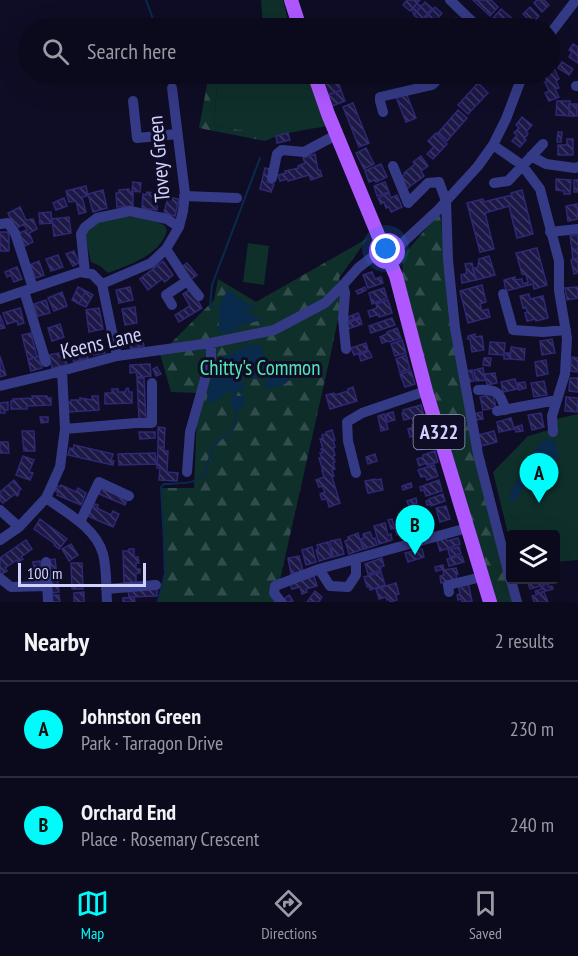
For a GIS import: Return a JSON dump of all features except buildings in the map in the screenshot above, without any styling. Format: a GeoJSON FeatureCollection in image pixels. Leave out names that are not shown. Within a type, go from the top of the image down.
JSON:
{"type":"FeatureCollection","features":[{"type":"Feature","properties":{"kind":"main road"},"geometry":{"type":"LineString","coordinates":[[291,0],[297,18]]}},
{"type":"Feature","properties":{"kind":"main road"},"geometry":{"type":"LineString","coordinates":[[317,84],[378,248],[380,260],[390,262],[398,255],[397,248],[391,241],[378,248]]}},
{"type":"Feature","properties":{"kind":"main road","name":"A322"},"geometry":{"type":"LineString","coordinates":[[390,262],[396,276],[426,391],[490,602]]}},
{"type":"Feature","properties":{"kind":"street"},"geometry":{"type":"LineString","coordinates":[[450,0],[469,18]]}},
{"type":"Feature","properties":{"kind":"street"},"geometry":{"type":"LineString","coordinates":[[560,22],[576,4]]}},
{"type":"Feature","properties":{"kind":"street"},"geometry":{"type":"LineString","coordinates":[[383,112],[380,97],[433,84]]}},
{"type":"Feature","properties":{"kind":"street"},"geometry":{"type":"LineString","coordinates":[[397,248],[473,172],[493,145],[519,84]]}},
{"type":"Feature","properties":{"kind":"street","name":"Tovey Green"},"geometry":{"type":"LineString","coordinates":[[102,284],[151,263],[166,249],[179,227],[184,196],[172,88]]}},
{"type":"Feature","properties":{"kind":"street"},"geometry":{"type":"LineString","coordinates":[[133,101],[137,138],[177,134]]}},
{"type":"Feature","properties":{"kind":"street"},"geometry":{"type":"LineString","coordinates":[[272,178],[277,154],[282,150],[304,152],[336,135]]}},
{"type":"Feature","properties":{"kind":"street"},"geometry":{"type":"LineString","coordinates":[[494,183],[508,181],[543,144]]}},
{"type":"Feature","properties":{"kind":"street"},"geometry":{"type":"LineString","coordinates":[[493,145],[522,165],[540,189],[559,261],[559,291],[567,338],[565,374],[552,416],[553,432]]}},
{"type":"Feature","properties":{"kind":"street"},"geometry":{"type":"LineString","coordinates":[[531,156],[546,164],[578,167]]}},
{"type":"Feature","properties":{"kind":"street"},"geometry":{"type":"LineString","coordinates":[[393,166],[408,203],[428,183],[439,182],[446,201],[448,260],[455,328],[478,454],[506,562]]}},
{"type":"Feature","properties":{"kind":"street"},"geometry":{"type":"LineString","coordinates":[[184,196],[237,198]]}},
{"type":"Feature","properties":{"kind":"street","name":"Tovey Green"},"geometry":{"type":"LineString","coordinates":[[85,273],[81,234],[85,227],[97,218],[130,212],[167,219],[179,227]]}},
{"type":"Feature","properties":{"kind":"street"},"geometry":{"type":"LineString","coordinates":[[0,224],[8,223],[15,233],[46,362]]}},
{"type":"Feature","properties":{"kind":"street"},"geometry":{"type":"LineString","coordinates":[[550,232],[578,229]]}},
{"type":"Feature","properties":{"kind":"street","name":"Keens Lane"},"geometry":{"type":"LineString","coordinates":[[0,386],[117,356],[211,343],[274,330],[325,303],[378,248]]}},
{"type":"Feature","properties":{"kind":"street"},"geometry":{"type":"LineString","coordinates":[[166,249],[200,296]]}},
{"type":"Feature","properties":{"kind":"street"},"geometry":{"type":"LineString","coordinates":[[0,299],[80,272],[92,274],[102,284],[117,356]]}},
{"type":"Feature","properties":{"kind":"street"},"geometry":{"type":"LineString","coordinates":[[172,305],[166,295],[187,281]]}},
{"type":"Feature","properties":{"kind":"street"},"geometry":{"type":"LineString","coordinates":[[343,285],[346,349]]}},
{"type":"Feature","properties":{"kind":"street"},"geometry":{"type":"LineString","coordinates":[[503,294],[513,330],[543,332],[566,330]]}},
{"type":"Feature","properties":{"kind":"street"},"geometry":{"type":"LineString","coordinates":[[187,472],[190,432],[211,358],[211,343]]}},
{"type":"Feature","properties":{"kind":"street"},"geometry":{"type":"LineString","coordinates":[[0,540],[19,527],[46,498],[60,467],[64,429],[62,371]]}},
{"type":"Feature","properties":{"kind":"street"},"geometry":{"type":"LineString","coordinates":[[64,429],[152,423],[152,383]]}},
{"type":"Feature","properties":{"kind":"street"},"geometry":{"type":"LineString","coordinates":[[478,390],[491,390],[499,395],[502,399],[501,410],[557,400]]}},
{"type":"Feature","properties":{"kind":"street"},"geometry":{"type":"LineString","coordinates":[[356,473],[348,441],[347,422],[362,413],[426,391]]}},
{"type":"Feature","properties":{"kind":"street"},"geometry":{"type":"LineString","coordinates":[[80,522],[99,482],[129,496]]}},
{"type":"Feature","properties":{"kind":"street"},"geometry":{"type":"LineString","coordinates":[[46,498],[85,526],[100,544],[104,556],[107,602]]}},
{"type":"Feature","properties":{"kind":"street"},"geometry":{"type":"LineString","coordinates":[[0,510],[19,527]]}},
{"type":"Feature","properties":{"kind":"street"},"geometry":{"type":"LineString","coordinates":[[281,602],[274,593],[274,586],[319,569],[467,528]]}},
{"type":"Feature","properties":{"kind":"street"},"geometry":{"type":"LineString","coordinates":[[319,569],[330,586],[348,587],[356,575],[356,559]]}},
{"type":"Feature","properties":{"kind":"street"},"geometry":{"type":"LineString","coordinates":[[46,562],[48,602]]}},
{"type":"Feature","properties":{"kind":"street"},"geometry":{"type":"LineString","coordinates":[[449,592],[448,585],[482,577]]}},
{"type":"Feature","properties":{"kind":"street"},"geometry":{"type":"LineString","coordinates":[[0,578],[11,587],[47,586]]}},
{"type":"Feature","properties":{"kind":"street"},"geometry":{"type":"LineString","coordinates":[[512,584],[517,602]]}},
{"type":"Feature","properties":{"kind":"street"},"geometry":{"type":"LineString","coordinates":[[106,589],[156,585]]}},
{"type":"Feature","properties":{"kind":"green space"},"geometry":{"type":"Polygon","coordinates":[[[261,0],[283,0],[288,18],[262,18],[261,0]]]}},
{"type":"Feature","properties":{"kind":"green space"},"geometry":{"type":"Polygon","coordinates":[[[207,84],[217,84],[214,126],[261,133],[265,141],[199,128],[207,84]]]}},
{"type":"Feature","properties":{"kind":"green space"},"geometry":{"type":"Polygon","coordinates":[[[217,84],[310,84],[327,126],[287,133],[265,141],[260,133],[214,126],[217,84]]]}},
{"type":"Feature","properties":{"kind":"green space"},"geometry":{"type":"Polygon","coordinates":[[[440,212],[450,321],[506,567],[506,584],[510,584],[514,602],[496,602],[451,460],[402,278],[403,256],[440,212]]]}},
{"type":"Feature","properties":{"kind":"green space"},"geometry":{"type":"Polygon","coordinates":[[[140,215],[164,225],[167,230],[158,246],[143,258],[108,273],[91,262],[85,231],[101,220],[140,215]]]}},
{"type":"Feature","properties":{"kind":"green space","name":"Chitty's Common"},"geometry":{"type":"Polygon","coordinates":[[[368,238],[339,278],[342,299],[275,602],[157,602],[164,573],[162,488],[194,488],[198,393],[171,392],[160,354],[214,300],[218,279],[256,302],[368,238]]]}},
{"type":"Feature","properties":{"kind":"green space"},"geometry":{"type":"Polygon","coordinates":[[[248,243],[269,246],[264,285],[243,282],[248,243]]]}},
{"type":"Feature","properties":{"kind":"green space"},"geometry":{"type":"Polygon","coordinates":[[[578,414],[578,560],[560,562],[560,530],[507,530],[493,472],[528,436],[556,428],[556,419],[578,414]]]}},
{"type":"Feature","properties":{"kind":"water"},"geometry":{"type":"Polygon","coordinates":[[[227,290],[255,306],[246,311],[262,320],[234,327],[234,332],[219,333],[219,307],[227,290]]]}},
{"type":"Feature","properties":{"kind":"water"},"geometry":{"type":"Polygon","coordinates":[[[258,344],[263,350],[268,374],[272,373],[274,363],[282,360],[283,370],[293,377],[285,384],[269,389],[263,384],[268,380],[267,376],[257,379],[247,378],[240,366],[233,362],[232,368],[245,386],[244,391],[235,392],[237,396],[245,396],[244,404],[236,413],[230,399],[234,395],[232,392],[224,393],[217,400],[207,403],[218,360],[223,356],[258,344]]]}},
{"type":"Feature","properties":{"kind":"water"},"geometry":{"type":"Polygon","coordinates":[[[545,439],[550,439],[556,444],[559,454],[555,464],[528,481],[515,500],[510,502],[512,488],[534,452],[545,439]]]}},
{"type":"Feature","properties":{"kind":"waterway"},"geometry":{"type":"LineString","coordinates":[[146,0],[153,18]]}},
{"type":"Feature","properties":{"kind":"waterway"},"geometry":{"type":"LineString","coordinates":[[214,306],[210,306],[212,285],[260,158]]}},
{"type":"Feature","properties":{"kind":"waterway"},"geometry":{"type":"LineString","coordinates":[[236,326],[240,334]]}},
{"type":"Feature","properties":{"kind":"waterway"},"geometry":{"type":"LineString","coordinates":[[243,339],[247,347]]}},
{"type":"Feature","properties":{"kind":"waterway"},"geometry":{"type":"LineString","coordinates":[[164,541],[161,487],[164,484],[190,482],[204,476],[212,449],[231,431],[236,413]]}},
{"type":"Feature","properties":{"kind":"waterway"},"geometry":{"type":"LineString","coordinates":[[158,602],[165,574],[164,544]]}},
{"type":"Feature","properties":{"kind":"place","name":"Johnston Green"},"geometry":{"type":"Point","coordinates":[539,503]}},
{"type":"Feature","properties":{"kind":"place","name":"Orchard End"},"geometry":{"type":"Point","coordinates":[415,555]}}]}
